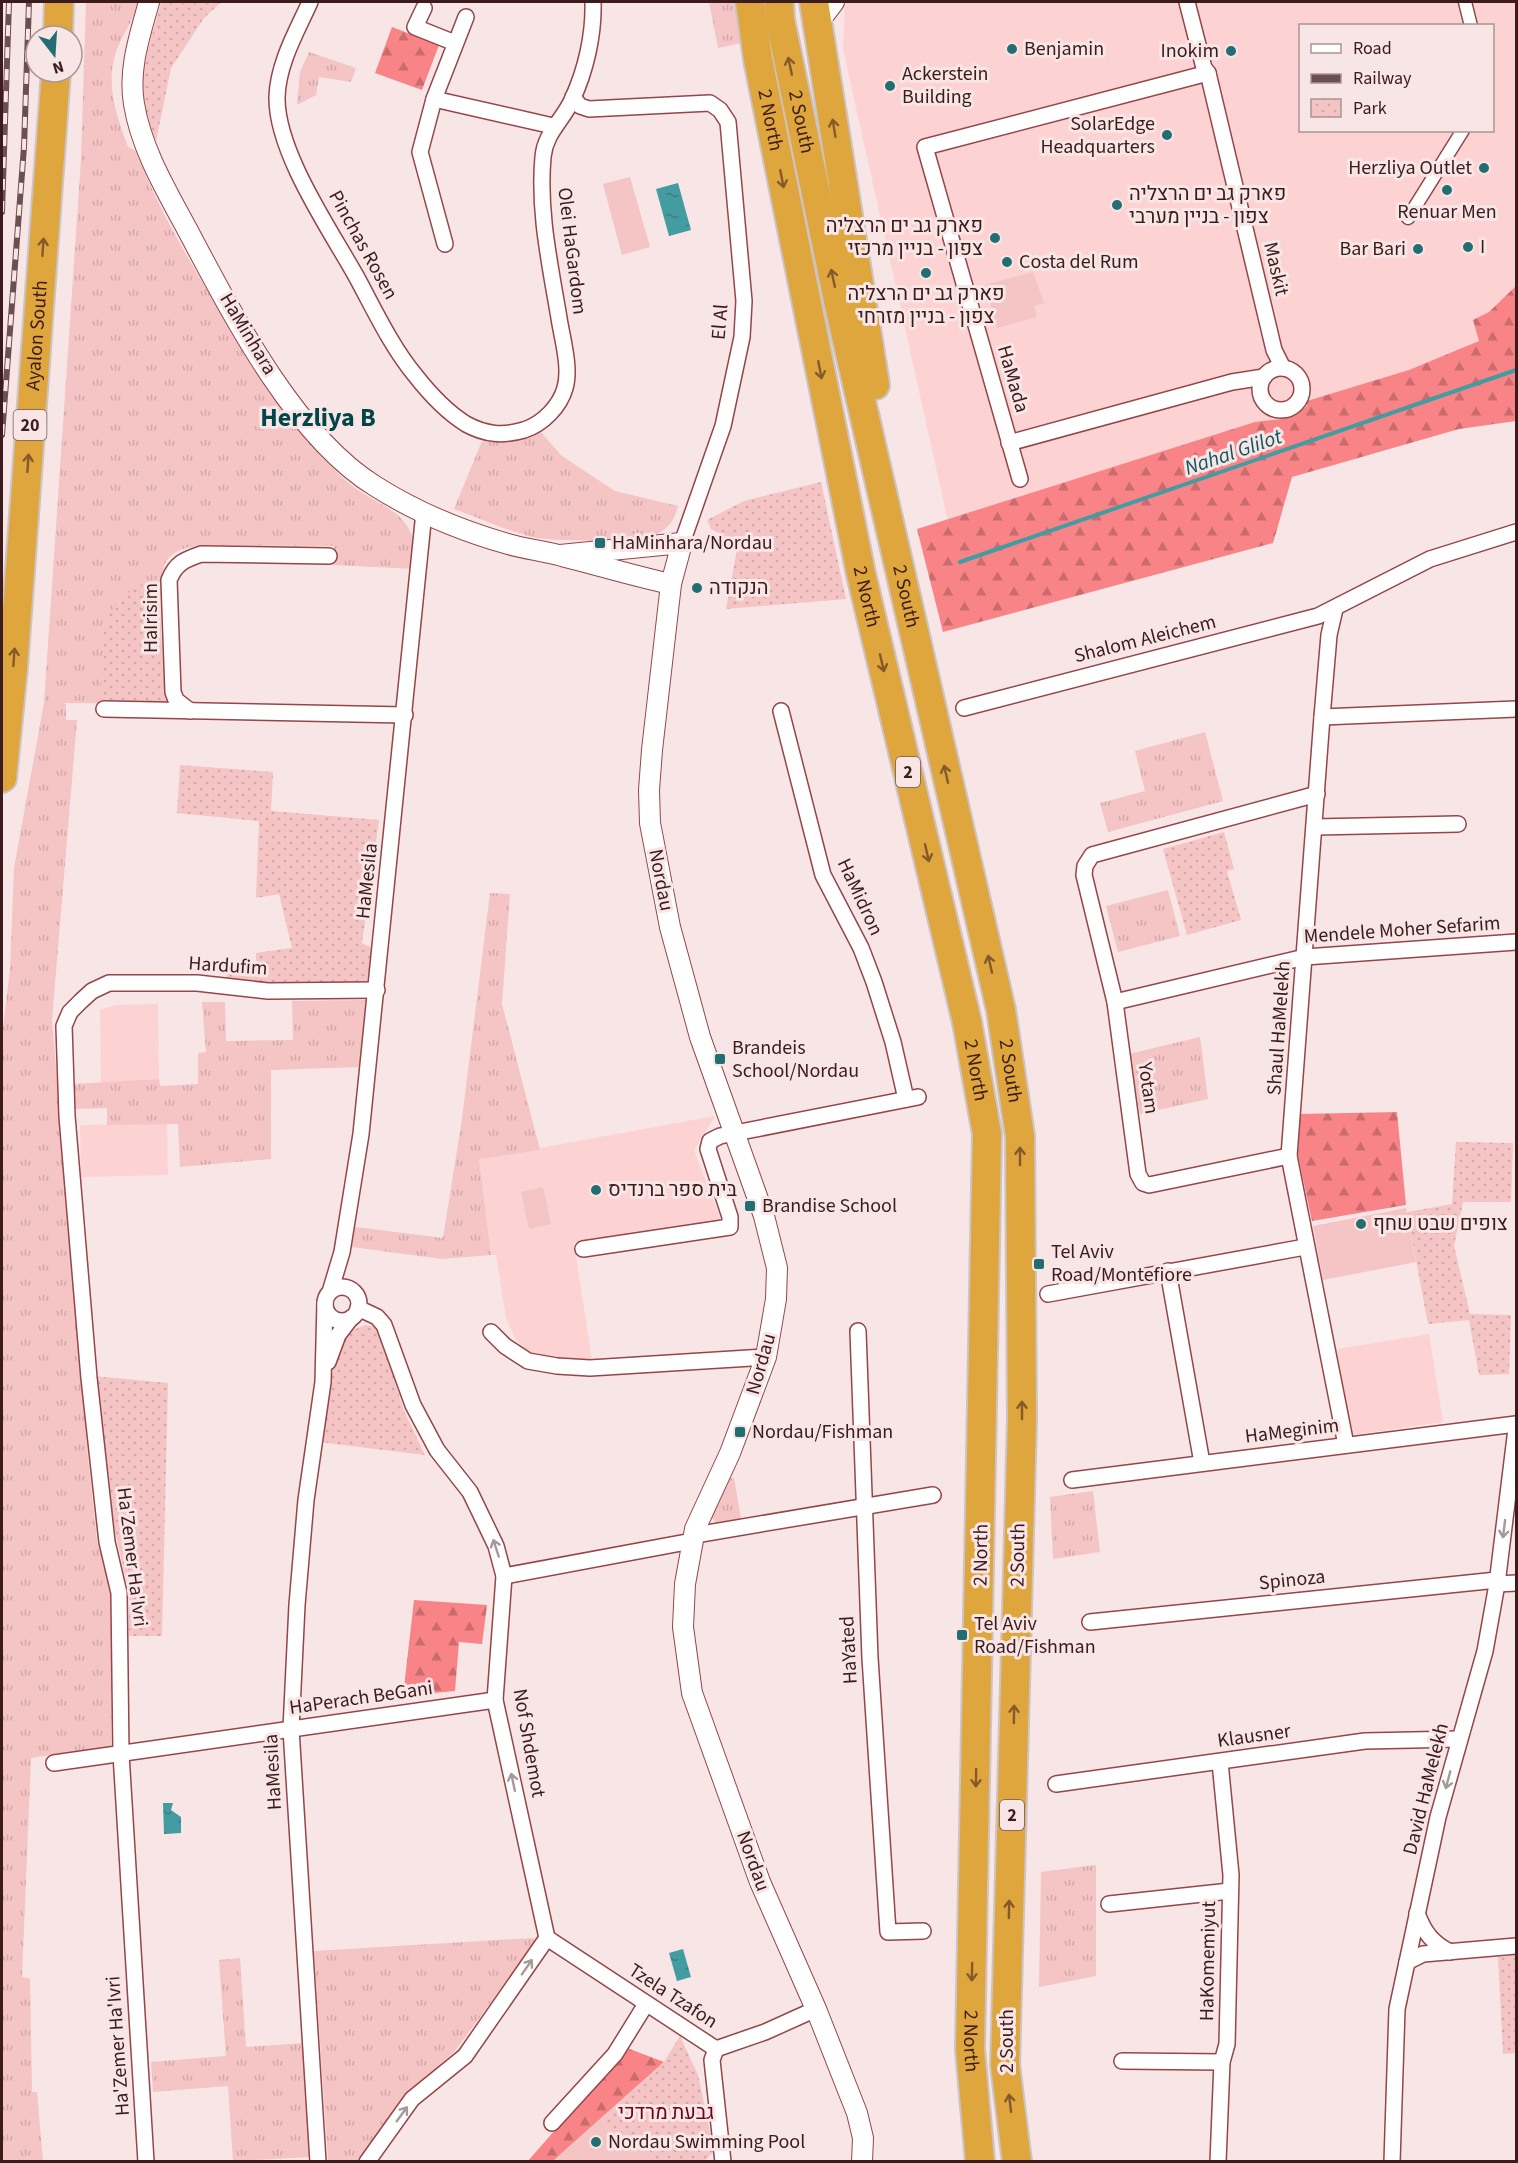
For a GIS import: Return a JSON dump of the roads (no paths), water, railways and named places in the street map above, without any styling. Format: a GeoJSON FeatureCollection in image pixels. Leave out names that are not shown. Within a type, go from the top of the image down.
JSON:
{"type":"FeatureCollection","features":[{"type":"Feature","properties":{"kind":"highway"},"geometry":{"type":"LineString","coordinates":[[58,24],[59,2]]}},
{"type":"Feature","properties":{"kind":"highway","name":"2 North"},"geometry":{"type":"LineString","coordinates":[[750,2],[758,59],[861,574],[967,1022],[987,1134],[970,2049],[980,2162]]}},
{"type":"Feature","properties":{"kind":"highway","name":"2 South"},"geometry":{"type":"LineString","coordinates":[[779,2],[780,20],[839,305],[1001,1011],[1020,1136],[1022,1419],[1005,2065],[1017,2162]]}},
{"type":"Feature","properties":{"kind":"highway"},"geometry":{"type":"LineString","coordinates":[[816,15],[915,642]]}},
{"type":"Feature","properties":{"kind":"highway","name":"Ayalon South"},"geometry":{"type":"LineString","coordinates":[[2,778],[13,667],[55,84]]}},
{"type":"Feature","properties":{"kind":"street","name":"HaMinhara"},"geometry":{"type":"LineString","coordinates":[[149,2],[133,62],[134,104],[149,150],[196,246],[281,388],[323,442],[374,486],[458,528],[510,545],[560,555],[671,585]]}},
{"type":"Feature","properties":{"kind":"street","name":"Pinchas Rosen"},"geometry":{"type":"LineString","coordinates":[[310,2],[284,59],[277,96],[279,114],[291,157],[398,351],[414,375],[436,399],[465,423],[486,434],[508,434],[528,429]]}},
{"type":"Feature","properties":{"kind":"street","name":"Olei HaGardom"},"geometry":{"type":"LineString","coordinates":[[528,429],[546,417],[560,401],[566,384],[560,325],[541,203],[543,153],[553,126],[573,96],[583,69],[593,24],[593,2]]}},
{"type":"Feature","properties":{"kind":"street"},"geometry":{"type":"LineString","coordinates":[[816,15],[821,19],[834,2]]}},
{"type":"Feature","properties":{"kind":"street","name":"Maskit"},"geometry":{"type":"LineString","coordinates":[[1187,2],[1204,68],[1208,73],[1274,350],[1283,368]]}},
{"type":"Feature","properties":{"kind":"street","name":"Maskit"},"geometry":{"type":"LineString","coordinates":[[1193,2],[1210,67],[1208,73]]}},
{"type":"Feature","properties":{"kind":"street"},"geometry":{"type":"LineString","coordinates":[[1465,2],[1470,24]]}},
{"type":"Feature","properties":{"kind":"street"},"geometry":{"type":"LineString","coordinates":[[424,8],[415,27],[455,43]]}},
{"type":"Feature","properties":{"kind":"street"},"geometry":{"type":"LineString","coordinates":[[446,244],[420,152],[434,99],[466,17]]}},
{"type":"Feature","properties":{"kind":"street","name":"HaMada"},"geometry":{"type":"LineString","coordinates":[[1208,73],[925,147],[1009,443],[1232,382],[1264,377]]}},
{"type":"Feature","properties":{"kind":"street","name":"El Al"},"geometry":{"type":"LineString","coordinates":[[573,96],[580,106],[589,109],[710,103],[720,110],[728,122],[744,302],[742,337],[723,426],[682,543]]}},
{"type":"Feature","properties":{"kind":"street"},"geometry":{"type":"LineString","coordinates":[[434,99],[553,126]]}},
{"type":"Feature","properties":{"kind":"street"},"geometry":{"type":"LineString","coordinates":[[1408,218],[1462,132]]}},
{"type":"Feature","properties":{"kind":"street"},"geometry":{"type":"LineString","coordinates":[[1283,368],[1296,374],[1302,383],[1300,399],[1289,409],[1272,409],[1266,405],[1259,391],[1264,377],[1272,370],[1283,368]]}},
{"type":"Feature","properties":{"kind":"street"},"geometry":{"type":"LineString","coordinates":[[1009,443],[1020,479]]}},
{"type":"Feature","properties":{"kind":"street","name":"HaMesila"},"geometry":{"type":"LineString","coordinates":[[318,2162],[291,1730],[301,1560],[323,1382],[327,1297],[342,1252],[361,1134],[424,512]]}},
{"type":"Feature","properties":{"kind":"street","name":"Shalom Aleichem"},"geometry":{"type":"LineString","coordinates":[[964,708],[1318,616],[1430,559],[1516,532]]}},
{"type":"Feature","properties":{"kind":"street","name":"HaMinhara"},"geometry":{"type":"LineString","coordinates":[[560,555],[682,543]]}},
{"type":"Feature","properties":{"kind":"street","name":"Nordau"},"geometry":{"type":"LineString","coordinates":[[682,543],[671,585],[652,750],[648,790],[650,823],[670,927],[700,1037],[764,1216],[777,1268],[776,1299],[766,1357],[745,1416],[694,1538],[685,1584],[683,1627],[692,1693],[760,1882],[816,2009],[857,2113],[863,2138],[862,2162]]}},
{"type":"Feature","properties":{"kind":"street","name":"HaIrisim"},"geometry":{"type":"LineString","coordinates":[[190,711],[176,700],[173,692],[169,580],[175,566],[201,554],[329,556]]}},
{"type":"Feature","properties":{"kind":"street","name":"Shaul HaMelekh"},"geometry":{"type":"LineString","coordinates":[[1335,609],[1329,634],[1322,717],[1289,1156],[1346,1445]]}},
{"type":"Feature","properties":{"kind":"street"},"geometry":{"type":"LineString","coordinates":[[104,709],[405,715]]}},
{"type":"Feature","properties":{"kind":"street"},"geometry":{"type":"LineString","coordinates":[[1322,717],[1516,709]]}},
{"type":"Feature","properties":{"kind":"street","name":"HaMidron"},"geometry":{"type":"LineString","coordinates":[[734,1132],[912,1098],[861,948],[823,875],[781,711]]}},
{"type":"Feature","properties":{"kind":"street","name":"Yotam"},"geometry":{"type":"LineString","coordinates":[[1289,1156],[1149,1185],[1143,1183],[1138,1174],[1115,1002],[1084,875],[1085,866],[1092,855],[1317,794]]}},
{"type":"Feature","properties":{"kind":"street"},"geometry":{"type":"LineString","coordinates":[[1315,827],[1458,824]]}},
{"type":"Feature","properties":{"kind":"street","name":"Mendele Moher Sefarim"},"geometry":{"type":"LineString","coordinates":[[1115,1002],[1305,957],[1516,942]]}},
{"type":"Feature","properties":{"kind":"street","name":"Hardufim"},"geometry":{"type":"LineString","coordinates":[[81,1001],[92,991],[109,983],[198,983],[268,991],[377,990]]}},
{"type":"Feature","properties":{"kind":"street","name":"Ha'Zemer Ha'Ivri"},"geometry":{"type":"LineString","coordinates":[[81,1001],[70,1012],[64,1026],[63,1048],[89,1378],[107,1542],[119,1593],[121,1754],[146,2162]]}},
{"type":"Feature","properties":{"kind":"street"},"geometry":{"type":"LineString","coordinates":[[583,1249],[730,1227],[730,1217],[708,1149],[710,1141],[734,1132]]}},
{"type":"Feature","properties":{"kind":"street"},"geometry":{"type":"LineString","coordinates":[[1048,1294],[1305,1246]]}},
{"type":"Feature","properties":{"kind":"street","name":"HaMesila"},"geometry":{"type":"LineString","coordinates":[[342,1252],[354,1291]]}},
{"type":"Feature","properties":{"kind":"street"},"geometry":{"type":"LineString","coordinates":[[1168,1271],[1202,1463]]}},
{"type":"Feature","properties":{"kind":"street"},"geometry":{"type":"LineString","coordinates":[[344,1287],[354,1291],[359,1300],[355,1313],[335,1319],[327,1312],[327,1297],[344,1287]]}},
{"type":"Feature","properties":{"kind":"street","name":"HaMesila"},"geometry":{"type":"LineString","coordinates":[[323,1382],[338,1335],[355,1313]]}},
{"type":"Feature","properties":{"kind":"street","name":"Nof Shdemot"},"geometry":{"type":"LineString","coordinates":[[355,1313],[377,1317],[384,1325],[413,1405],[437,1450],[470,1492],[496,1546],[504,1576],[495,1700],[547,1938]]}},
{"type":"Feature","properties":{"kind":"street","name":"HaYated"},"geometry":{"type":"LineString","coordinates":[[858,1331],[870,1658],[888,1932],[923,1931]]}},
{"type":"Feature","properties":{"kind":"street"},"geometry":{"type":"LineString","coordinates":[[491,1332],[505,1346],[528,1360],[557,1366],[590,1368],[766,1357]]}},
{"type":"Feature","properties":{"kind":"street","name":"HaMeginim"},"geometry":{"type":"LineString","coordinates":[[1072,1480],[1516,1424]]}},
{"type":"Feature","properties":{"kind":"street","name":"David HaMelekh"},"geometry":{"type":"LineString","coordinates":[[1392,2162],[1397,2010],[1438,1817],[1485,1651],[1497,1582],[1516,1429]]}},
{"type":"Feature","properties":{"kind":"street"},"geometry":{"type":"LineString","coordinates":[[504,1576],[694,1538],[933,1495]]}},
{"type":"Feature","properties":{"kind":"street","name":"Spinoza"},"geometry":{"type":"LineString","coordinates":[[1090,1622],[1497,1582],[1516,1583]]}},
{"type":"Feature","properties":{"kind":"street","name":"HaPerach BeGani"},"geometry":{"type":"LineString","coordinates":[[54,1763],[495,1700]]}},
{"type":"Feature","properties":{"kind":"street","name":"Klausner"},"geometry":{"type":"LineString","coordinates":[[1056,1784],[1365,1741],[1459,1739]]}},
{"type":"Feature","properties":{"kind":"street","name":"HaKomemiyut"},"geometry":{"type":"LineString","coordinates":[[1218,2162],[1222,2062],[1227,2044],[1230,1891],[1220,1762]]}},
{"type":"Feature","properties":{"kind":"street"},"geometry":{"type":"LineString","coordinates":[[1109,1904],[1230,1891]]}},
{"type":"Feature","properties":{"kind":"street"},"geometry":{"type":"LineString","coordinates":[[1418,1913],[1429,1937],[1436,1946],[1450,1952]]}},
{"type":"Feature","properties":{"kind":"street"},"geometry":{"type":"LineString","coordinates":[[368,2162],[412,2099],[465,2056],[547,1938]]}},
{"type":"Feature","properties":{"kind":"street","name":"Tzela Tzafon"},"geometry":{"type":"LineString","coordinates":[[547,1938],[716,2049],[765,2032],[816,2009]]}},
{"type":"Feature","properties":{"kind":"street"},"geometry":{"type":"LineString","coordinates":[[1407,1962],[1424,1954],[1516,1946]]}},
{"type":"Feature","properties":{"kind":"street"},"geometry":{"type":"LineString","coordinates":[[552,2124],[615,2054],[646,2004]]}},
{"type":"Feature","properties":{"kind":"street"},"geometry":{"type":"LineString","coordinates":[[716,2049],[712,2060],[720,2159]]}},
{"type":"Feature","properties":{"kind":"street"},"geometry":{"type":"LineString","coordinates":[[1122,2061],[1222,2062]]}},
{"type":"Feature","properties":{"kind":"water"},"geometry":{"type":"Polygon","coordinates":[[[678,183],[691,230],[669,236],[656,189],[678,183]]]}},
{"type":"Feature","properties":{"kind":"water"},"geometry":{"type":"Polygon","coordinates":[[[163,1803],[173,1803],[171,1810],[181,1817],[181,1833],[164,1834],[163,1803]]]}},
{"type":"Feature","properties":{"kind":"water"},"geometry":{"type":"Polygon","coordinates":[[[683,1949],[691,1977],[677,1981],[669,1953],[683,1949]]]}},
{"type":"Feature","properties":{"kind":"waterway","name":"Nahal Glilot"},"geometry":{"type":"LineString","coordinates":[[960,562],[1516,370]]}},
{"type":"Feature","properties":{"kind":"railway"},"geometry":{"type":"LineString","coordinates":[[2,212],[9,2]]}},
{"type":"Feature","properties":{"kind":"railway"},"geometry":{"type":"LineString","coordinates":[[2,435],[24,147],[29,2]]}},
{"type":"Feature","properties":{"kind":"place","name":"Benjamin"},"geometry":{"type":"Point","coordinates":[1012,49]}},
{"type":"Feature","properties":{"kind":"place","name":"Inokim"},"geometry":{"type":"Point","coordinates":[1231,51]}},
{"type":"Feature","properties":{"kind":"place","name":"Ackerstein Building"},"geometry":{"type":"Point","coordinates":[890,86]}},
{"type":"Feature","properties":{"kind":"place","name":"SolarEdge Headquarters"},"geometry":{"type":"Point","coordinates":[1167,135]}},
{"type":"Feature","properties":{"kind":"place","name":"Herzliya Outlet"},"geometry":{"type":"Point","coordinates":[1484,168]}},
{"type":"Feature","properties":{"kind":"place","name":"Renuar Men"},"geometry":{"type":"Point","coordinates":[1447,190]}},
{"type":"Feature","properties":{"kind":"place","name":"פארק גב ים הרצליה צפון - בניין מערבי"},"geometry":{"type":"Point","coordinates":[1117,205]}},
{"type":"Feature","properties":{"kind":"place","name":"פארק גב ים הרצליה צפון - בניין מרכזי"},"geometry":{"type":"Point","coordinates":[995,238]}},
{"type":"Feature","properties":{"kind":"place","name":"I"},"geometry":{"type":"Point","coordinates":[1468,247]}},
{"type":"Feature","properties":{"kind":"place","name":"Bar Bari"},"geometry":{"type":"Point","coordinates":[1418,249]}},
{"type":"Feature","properties":{"kind":"place","name":"Costa del Rum"},"geometry":{"type":"Point","coordinates":[1007,262]}},
{"type":"Feature","properties":{"kind":"place","name":"פארק גב ים הרצליה צפון - בניין מזרחי"},"geometry":{"type":"Point","coordinates":[926,273]}},
{"type":"Feature","properties":{"kind":"place","name":"HaMinhara/Nordau"},"geometry":{"type":"Point","coordinates":[600,543]}},
{"type":"Feature","properties":{"kind":"place","name":"הנקודה"},"geometry":{"type":"Point","coordinates":[697,588]}},
{"type":"Feature","properties":{"kind":"place","name":"Brandeis School/Nordau"},"geometry":{"type":"Point","coordinates":[720,1059]}},
{"type":"Feature","properties":{"kind":"place","name":"בית ספר ברנדיס"},"geometry":{"type":"Point","coordinates":[596,1190]}},
{"type":"Feature","properties":{"kind":"place","name":"Brandise School"},"geometry":{"type":"Point","coordinates":[750,1206]}},
{"type":"Feature","properties":{"kind":"place","name":"צופים שבט שחף"},"geometry":{"type":"Point","coordinates":[1361,1224]}},
{"type":"Feature","properties":{"kind":"place","name":"Tel Aviv Road/Montefiore"},"geometry":{"type":"Point","coordinates":[1039,1264]}},
{"type":"Feature","properties":{"kind":"place","name":"Nordau/Fishman"},"geometry":{"type":"Point","coordinates":[740,1432]}},
{"type":"Feature","properties":{"kind":"place","name":"Tel Aviv Road/Fishman"},"geometry":{"type":"Point","coordinates":[962,1635]}},
{"type":"Feature","properties":{"kind":"place","name":"Nordau Swimming Pool"},"geometry":{"type":"Point","coordinates":[596,2142]}},
{"type":"Feature","properties":{"kind":"district","name":"Herzliya B"},"geometry":{"type":"Point","coordinates":[318,417]}},
{"type":"Feature","properties":{"kind":"park label","name":"גבעת מרדכי"},"geometry":{"type":"Point","coordinates":[666,2113]}}]}
